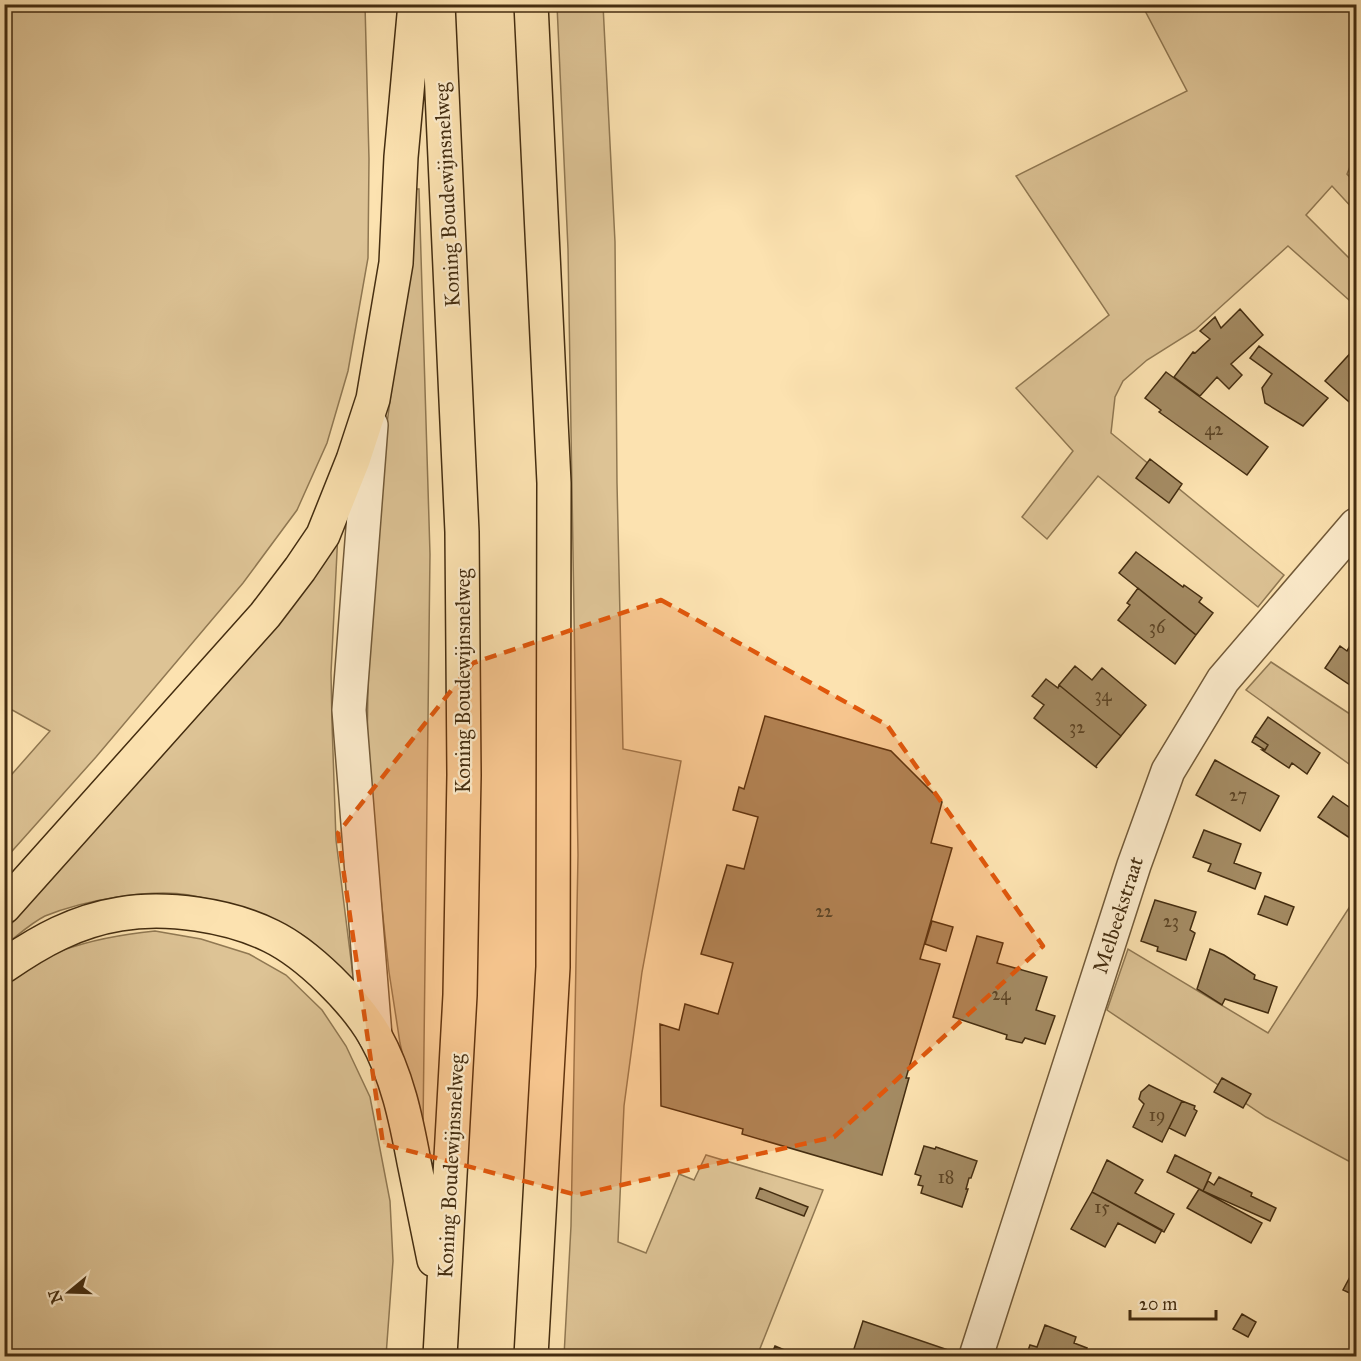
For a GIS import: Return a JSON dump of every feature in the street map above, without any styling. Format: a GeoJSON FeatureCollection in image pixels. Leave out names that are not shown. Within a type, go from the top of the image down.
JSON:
{"type":"FeatureCollection","features":[{"type":"Feature","properties":{"kind":"highway"},"geometry":{"type":"LineString","coordinates":[[4,907],[264,615],[323,535],[353,460],[372,399],[396,262],[401,157],[415,4]]}},
{"type":"Feature","properties":{"kind":"highway","name":"Koning Boudewijnsnelweg"},"geometry":{"type":"LineString","coordinates":[[438,4],[462,532],[464,775],[460,995],[440,1356]]}},
{"type":"Feature","properties":{"kind":"highway"},"geometry":{"type":"LineString","coordinates":[[531,4],[554,483],[553,967],[531,1356]]}},
{"type":"Feature","properties":{"kind":"highway"},"geometry":{"type":"LineString","coordinates":[[4,966],[35,944],[61,932],[110,916],[150,910],[176,911],[233,922],[272,936],[304,958],[337,987],[357,1010],[375,1036],[392,1072],[404,1111],[443,1306]]}},
{"type":"Feature","properties":{"kind":"street"},"geometry":{"type":"LineString","coordinates":[[372,399],[349,710],[375,1036]]}},
{"type":"Feature","properties":{"kind":"street","name":"Melbeekstraat"},"geometry":{"type":"LineString","coordinates":[[976,1356],[1134,865],[1168,771],[1223,680],[1356,525]]}},
{"type":"Feature","properties":{"kind":"highlighted area"},"geometry":{"type":"Polygon","coordinates":[[[661,600],[887,725],[1043,946],[834,1137],[577,1195],[383,1144],[338,833],[473,663],[661,600]]]}},
{"type":"Feature","properties":{"kind":"shaded area"},"geometry":{"type":"Polygon","coordinates":[[[4,5],[365,5],[369,159],[368,258],[348,371],[327,443],[297,510],[243,583],[96,757],[5,859],[5,782],[50,731],[5,706],[4,5]]]}},
{"type":"Feature","properties":{"kind":"shaded area"},"geometry":{"type":"Polygon","coordinates":[[[557,5],[603,5],[615,242],[617,483],[623,749],[681,761],[642,972],[624,1106],[618,1242],[646,1253],[679,1174],[694,1180],[706,1155],[823,1190],[757,1356],[564,1356],[571,1226],[578,855],[568,249],[557,5]]]}},
{"type":"Feature","properties":{"kind":"shaded area"},"geometry":{"type":"Polygon","coordinates":[[[1142,5],[1356,5],[1356,152],[1347,174],[1356,184],[1356,212],[1332,186],[1306,215],[1356,265],[1356,292],[1349,300],[1288,246],[1195,330],[1147,360],[1123,381],[1115,397],[1111,433],[1284,575],[1258,607],[1098,476],[1047,539],[1022,517],[1073,451],[1016,388],[1109,315],[1016,176],[1187,91],[1142,5]]]}},
{"type":"Feature","properties":{"kind":"shaded area"},"geometry":{"type":"Polygon","coordinates":[[[414,189],[419,189],[430,554],[423,1128],[411,1092],[400,1043],[389,972],[367,752],[369,617],[382,462],[414,189]]]}},
{"type":"Feature","properties":{"kind":"shaded area"},"geometry":{"type":"Polygon","coordinates":[[[338,532],[331,673],[336,840],[354,984],[317,946],[291,929],[219,902],[173,893],[116,897],[77,905],[45,916],[5,945],[5,931],[163,752],[338,532]]]}},
{"type":"Feature","properties":{"kind":"shaded area"},"geometry":{"type":"Polygon","coordinates":[[[1271,662],[1356,718],[1356,769],[1246,690],[1271,662]]]}},
{"type":"Feature","properties":{"kind":"shaded area"},"geometry":{"type":"Polygon","coordinates":[[[1356,897],[1356,1165],[1266,1117],[1107,1010],[1128,949],[1268,1033],[1356,897]]]}},
{"type":"Feature","properties":{"kind":"shaded area"},"geometry":{"type":"Polygon","coordinates":[[[155,931],[201,939],[249,954],[286,975],[322,1010],[346,1046],[370,1097],[390,1201],[393,1261],[386,1356],[5,1356],[4,986],[36,962],[55,953],[116,936],[155,931]]]}},
{"type":"Feature","properties":{"kind":"building"},"geometry":{"type":"Polygon","coordinates":[[[1240,309],[1263,335],[1231,364],[1242,375],[1229,389],[1217,377],[1200,396],[1174,377],[1193,352],[1195,353],[1210,339],[1200,331],[1215,317],[1221,328],[1240,309]]]}},
{"type":"Feature","properties":{"kind":"building"},"geometry":{"type":"Polygon","coordinates":[[[1259,346],[1328,398],[1303,426],[1265,403],[1262,388],[1272,374],[1250,358],[1259,346]]]}},
{"type":"Feature","properties":{"kind":"building"},"geometry":{"type":"Polygon","coordinates":[[[1356,347],[1356,405],[1355,407],[1325,381],[1356,347]]]}},
{"type":"Feature","properties":{"kind":"building"},"geometry":{"type":"Polygon","coordinates":[[[1166,372],[1268,447],[1247,475],[1159,412],[1161,410],[1145,398],[1166,372]]]}},
{"type":"Feature","properties":{"kind":"building"},"geometry":{"type":"Polygon","coordinates":[[[1150,459],[1182,484],[1169,503],[1136,478],[1150,459]]]}},
{"type":"Feature","properties":{"kind":"building"},"geometry":{"type":"Polygon","coordinates":[[[1136,552],[1183,587],[1184,585],[1202,598],[1199,602],[1213,613],[1196,635],[1119,573],[1136,552]]]}},
{"type":"Feature","properties":{"kind":"building"},"geometry":{"type":"Polygon","coordinates":[[[1138,588],[1196,635],[1175,664],[1118,620],[1130,605],[1127,603],[1138,588]]]}},
{"type":"Feature","properties":{"kind":"building"},"geometry":{"type":"Polygon","coordinates":[[[1356,636],[1356,689],[1325,668],[1340,646],[1347,651],[1356,636]]]}},
{"type":"Feature","properties":{"kind":"building"},"geometry":{"type":"Polygon","coordinates":[[[1075,666],[1092,680],[1102,668],[1146,705],[1121,736],[1059,685],[1075,666]]]}},
{"type":"Feature","properties":{"kind":"building"},"geometry":{"type":"Polygon","coordinates":[[[1046,679],[1058,688],[1059,685],[1121,736],[1096,766],[1097,768],[1034,718],[1044,705],[1032,696],[1046,679]]]}},
{"type":"Feature","properties":{"kind":"building"},"geometry":{"type":"Polygon","coordinates":[[[765,716],[891,751],[942,802],[931,843],[952,848],[920,959],[940,964],[906,1078],[909,1078],[882,1175],[742,1134],[743,1129],[661,1106],[660,1024],[679,1030],[685,1004],[718,1014],[733,963],[701,954],[727,865],[744,869],[758,817],[733,810],[739,787],[744,789],[765,716]]]}},
{"type":"Feature","properties":{"kind":"building"},"geometry":{"type":"Polygon","coordinates":[[[1268,717],[1320,753],[1307,774],[1292,763],[1289,768],[1262,750],[1265,750],[1268,745],[1255,736],[1268,717]]]}},
{"type":"Feature","properties":{"kind":"building"},"geometry":{"type":"Polygon","coordinates":[[[1255,736],[1268,745],[1265,750],[1252,742],[1255,736]]]}},
{"type":"Feature","properties":{"kind":"building"},"geometry":{"type":"Polygon","coordinates":[[[1215,760],[1279,796],[1260,831],[1196,795],[1215,760]]]}},
{"type":"Feature","properties":{"kind":"building"},"geometry":{"type":"Polygon","coordinates":[[[1333,796],[1356,812],[1356,842],[1318,817],[1333,796]]]}},
{"type":"Feature","properties":{"kind":"building"},"geometry":{"type":"Polygon","coordinates":[[[1204,830],[1241,844],[1234,863],[1261,873],[1255,889],[1208,871],[1211,864],[1193,857],[1204,830]]]}},
{"type":"Feature","properties":{"kind":"building"},"geometry":{"type":"Polygon","coordinates":[[[1265,896],[1294,907],[1287,925],[1258,914],[1265,896]]]}},
{"type":"Feature","properties":{"kind":"building"},"geometry":{"type":"Polygon","coordinates":[[[1155,900],[1196,912],[1190,930],[1195,933],[1186,960],[1157,951],[1158,947],[1141,941],[1155,900]]]}},
{"type":"Feature","properties":{"kind":"building"},"geometry":{"type":"Polygon","coordinates":[[[932,921],[953,927],[946,951],[925,944],[932,921]]]}},
{"type":"Feature","properties":{"kind":"building"},"geometry":{"type":"Polygon","coordinates":[[[977,936],[1003,943],[997,963],[1047,977],[1036,1010],[1055,1016],[1045,1044],[1025,1038],[1022,1043],[1006,1039],[1007,1035],[953,1017],[977,936]]]}},
{"type":"Feature","properties":{"kind":"building"},"geometry":{"type":"Polygon","coordinates":[[[1210,949],[1224,955],[1255,975],[1254,979],[1277,987],[1268,1013],[1225,999],[1222,1005],[1197,989],[1210,949]]]}},
{"type":"Feature","properties":{"kind":"building"},"geometry":{"type":"Polygon","coordinates":[[[1222,1078],[1251,1094],[1243,1108],[1214,1092],[1222,1078]]]}},
{"type":"Feature","properties":{"kind":"building"},"geometry":{"type":"Polygon","coordinates":[[[1149,1085],[1182,1101],[1162,1142],[1133,1127],[1144,1104],[1139,1099],[1141,1092],[1149,1085]]]}},
{"type":"Feature","properties":{"kind":"building"},"geometry":{"type":"Polygon","coordinates":[[[1182,1101],[1195,1106],[1194,1109],[1197,1111],[1185,1136],[1169,1128],[1182,1101]]]}},
{"type":"Feature","properties":{"kind":"building"},"geometry":{"type":"Polygon","coordinates":[[[924,1146],[935,1149],[936,1147],[977,1161],[971,1178],[969,1178],[962,1207],[921,1193],[923,1186],[918,1185],[921,1176],[915,1174],[924,1146]]]}},
{"type":"Feature","properties":{"kind":"building"},"geometry":{"type":"Polygon","coordinates":[[[1175,1155],[1211,1173],[1203,1191],[1167,1172],[1175,1155]]]}},
{"type":"Feature","properties":{"kind":"building"},"geometry":{"type":"Polygon","coordinates":[[[1107,1160],[1143,1180],[1135,1193],[1174,1214],[1164,1232],[1092,1192],[1107,1160]]]}},
{"type":"Feature","properties":{"kind":"building"},"geometry":{"type":"Polygon","coordinates":[[[1219,1177],[1276,1208],[1270,1221],[1203,1191],[1208,1181],[1214,1185],[1219,1177]]]}},
{"type":"Feature","properties":{"kind":"building"},"geometry":{"type":"Polygon","coordinates":[[[760,1188],[808,1207],[804,1216],[756,1198],[760,1188]]]}},
{"type":"Feature","properties":{"kind":"building"},"geometry":{"type":"Polygon","coordinates":[[[1199,1189],[1262,1223],[1251,1243],[1187,1208],[1199,1189]]]}},
{"type":"Feature","properties":{"kind":"building"},"geometry":{"type":"Polygon","coordinates":[[[1092,1192],[1162,1230],[1155,1243],[1118,1223],[1105,1247],[1071,1229],[1092,1192]]]}},
{"type":"Feature","properties":{"kind":"building"},"geometry":{"type":"Polygon","coordinates":[[[1351,1275],[1356,1278],[1356,1296],[1343,1290],[1351,1275]]]}},
{"type":"Feature","properties":{"kind":"building"},"geometry":{"type":"Polygon","coordinates":[[[1242,1314],[1256,1322],[1248,1337],[1233,1329],[1242,1314]]]}},
{"type":"Feature","properties":{"kind":"building"},"geometry":{"type":"Polygon","coordinates":[[[863,1321],[954,1352],[953,1356],[848,1356],[852,1355],[863,1321]]]}},
{"type":"Feature","properties":{"kind":"building"},"geometry":{"type":"Polygon","coordinates":[[[1045,1325],[1076,1337],[1074,1343],[1087,1348],[1083,1356],[1026,1356],[1030,1345],[1037,1347],[1045,1325]]]}},
{"type":"Feature","properties":{"kind":"building"},"geometry":{"type":"Polygon","coordinates":[[[775,1346],[789,1352],[787,1356],[771,1356],[775,1346]]]}}]}
